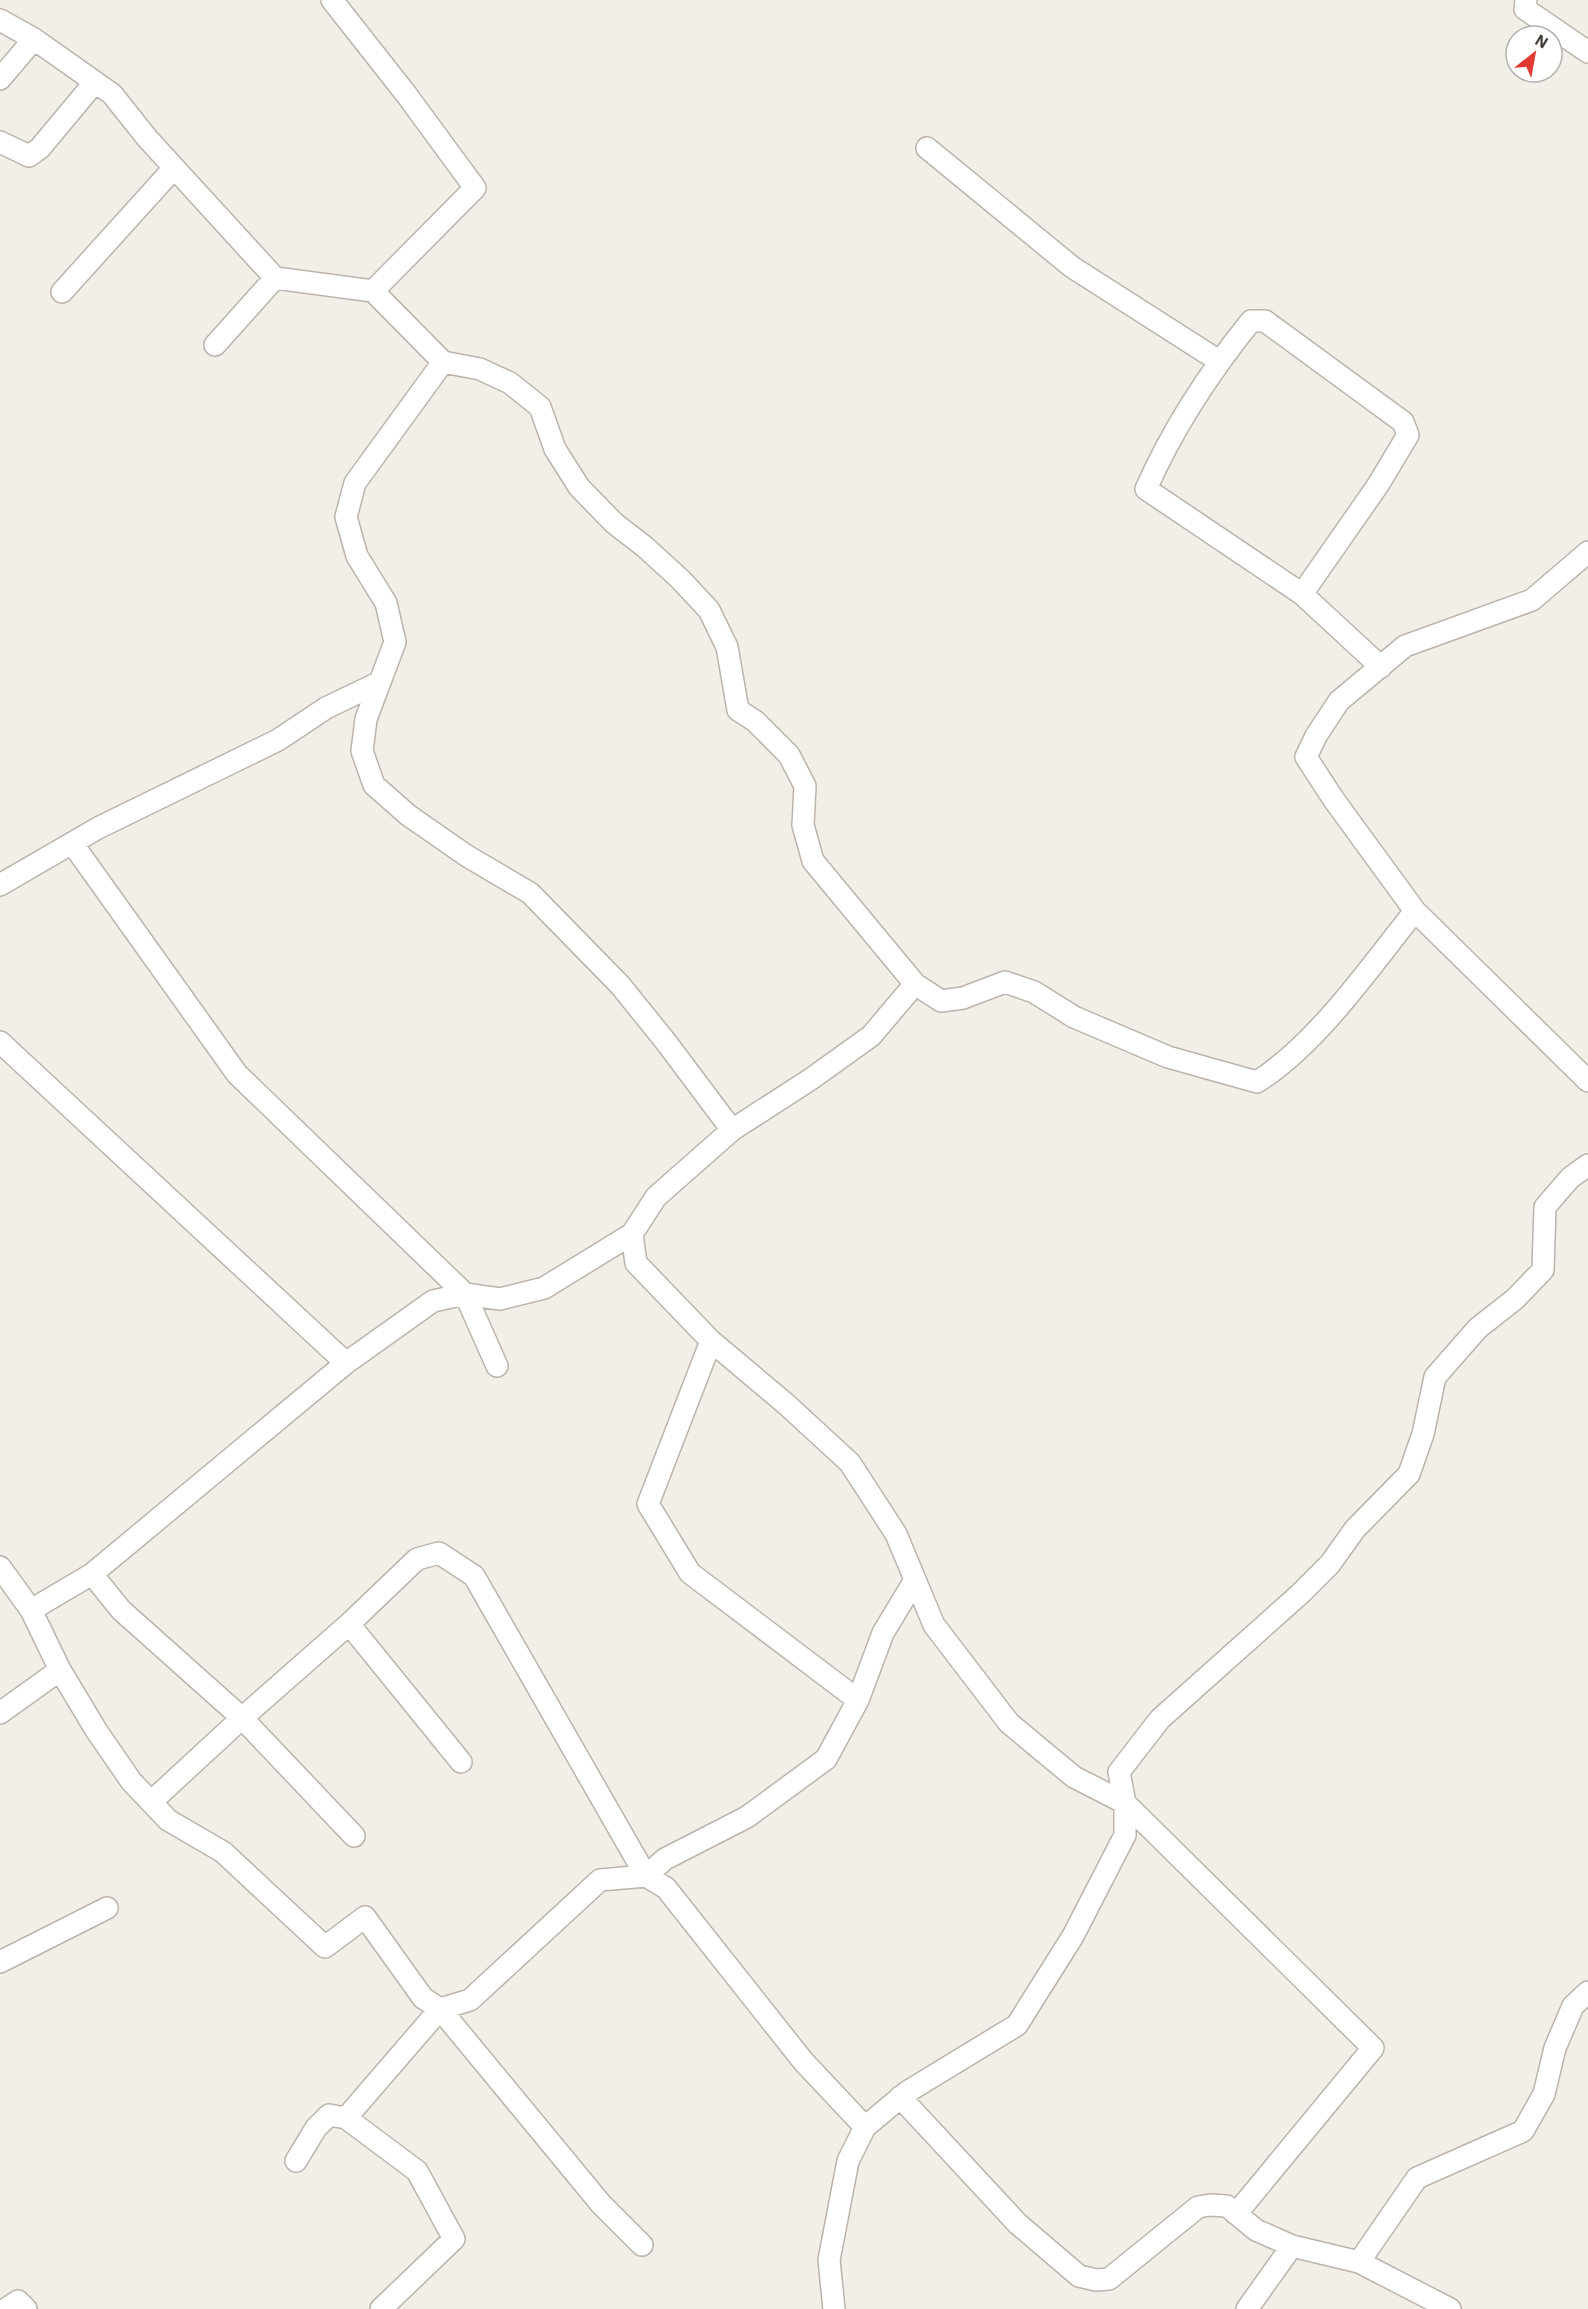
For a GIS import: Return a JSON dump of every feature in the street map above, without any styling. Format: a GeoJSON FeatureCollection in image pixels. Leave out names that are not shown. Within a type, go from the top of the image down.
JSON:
{"type":"FeatureCollection","features":[{"type":"Feature","properties":{"kind":"street"},"geometry":{"type":"LineString","coordinates":[[332,0],[406,94],[475,188],[373,291]]}},
{"type":"Feature","properties":{"kind":"street"},"geometry":{"type":"LineString","coordinates":[[1526,0],[1525,9],[1588,52]]}},
{"type":"Feature","properties":{"kind":"street"},"geometry":{"type":"LineString","coordinates":[[0,20],[34,39],[112,94],[147,138],[275,278],[373,291],[443,362],[480,369],[510,383],[540,407],[555,449],[579,487],[614,523],[680,579],[709,610],[727,647],[738,710],[755,721],[789,755],[805,786],[803,825],[813,861],[915,984],[942,1001],[963,998],[1005,982],[1034,992],[1074,1017],[1168,1057],[1257,1082],[1282,1066],[1345,999],[1415,911]]}},
{"type":"Feature","properties":{"kind":"street"},"geometry":{"type":"LineString","coordinates":[[0,79],[34,39]]}},
{"type":"Feature","properties":{"kind":"street"},"geometry":{"type":"LineString","coordinates":[[0,142],[29,156],[40,148],[95,82]]}},
{"type":"Feature","properties":{"kind":"street"},"geometry":{"type":"LineString","coordinates":[[927,148],[1072,267],[1219,361]]}},
{"type":"Feature","properties":{"kind":"street"},"geometry":{"type":"LineString","coordinates":[[62,292],[174,168]]}},
{"type":"Feature","properties":{"kind":"street"},"geometry":{"type":"LineString","coordinates":[[215,345],[275,278]]}},
{"type":"Feature","properties":{"kind":"street"},"geometry":{"type":"LineString","coordinates":[[1302,594],[1378,485],[1408,435],[1403,422],[1264,321],[1251,321],[1219,361],[1164,448],[1146,489],[1302,594],[1381,667]]}},
{"type":"Feature","properties":{"kind":"street"},"geometry":{"type":"LineString","coordinates":[[443,362],[356,483],[346,517],[357,556],[386,603],[395,642],[366,719],[362,751],[374,785],[408,815],[457,849],[530,893],[620,986],[666,1042],[732,1130]]}},
{"type":"Feature","properties":{"kind":"street"},"geometry":{"type":"LineString","coordinates":[[1588,552],[1532,600],[1405,646],[1339,701],[1316,736],[1306,757],[1334,800],[1415,911],[1588,1081]]}},
{"type":"Feature","properties":{"kind":"street"},"geometry":{"type":"LineString","coordinates":[[0,885],[72,843],[179,787],[278,740],[326,708],[378,684]]}},
{"type":"Feature","properties":{"kind":"street"},"geometry":{"type":"LineString","coordinates":[[72,843],[237,1074],[465,1294],[497,1366]]}},
{"type":"Feature","properties":{"kind":"street"},"geometry":{"type":"LineString","coordinates":[[31,1611],[92,1575],[346,1363],[433,1301],[465,1294],[500,1299],[544,1288],[632,1234],[656,1197],[732,1130],[811,1079],[871,1036],[915,984]]}},
{"type":"Feature","properties":{"kind":"street"},"geometry":{"type":"LineString","coordinates":[[0,1042],[346,1363]]}},
{"type":"Feature","properties":{"kind":"street"},"geometry":{"type":"LineString","coordinates":[[834,2309],[829,2260],[848,2160],[865,2127],[900,2097],[1017,2025],[1073,1936],[1125,1836],[1125,1803],[1119,1772],[1160,1719],[1300,1594],[1330,1564],[1355,1529],[1409,1474],[1423,1434],[1435,1377],[1478,1328],[1515,1299],[1543,1270],[1545,1206],[1570,1178],[1588,1165]]}},
{"type":"Feature","properties":{"kind":"street"},"geometry":{"type":"LineString","coordinates":[[632,1234],[636,1263],[711,1341],[786,1404],[850,1463],[896,1534],[934,1625],[1009,1723],[1074,1777],[1125,1803],[1373,2048],[1236,2214]]}},
{"type":"Feature","properties":{"kind":"street"},"geometry":{"type":"LineString","coordinates":[[711,1341],[648,1504],[690,1573],[858,1700]]}},
{"type":"Feature","properties":{"kind":"street"},"geometry":{"type":"LineString","coordinates":[[151,1802],[349,1624],[417,1559],[439,1553],[474,1576],[645,1876],[666,1888],[803,2061],[865,2127]]}},
{"type":"Feature","properties":{"kind":"street"},"geometry":{"type":"LineString","coordinates":[[0,1567],[31,1611],[60,1670],[96,1730],[131,1781],[168,1820],[223,1852],[326,1947],[365,1917],[423,1998],[440,2009],[601,2204],[642,2245]]}},
{"type":"Feature","properties":{"kind":"street"},"geometry":{"type":"LineString","coordinates":[[92,1575],[121,1610],[242,1718],[354,1836]]}},
{"type":"Feature","properties":{"kind":"street"},"geometry":{"type":"LineString","coordinates":[[346,2118],[440,2009],[470,2000],[600,1880],[645,1876],[665,1859],[747,1817],[826,1759],[858,1700],[883,1633],[915,1580]]}},
{"type":"Feature","properties":{"kind":"street"},"geometry":{"type":"LineString","coordinates":[[349,1624],[461,1762]]}},
{"type":"Feature","properties":{"kind":"street"},"geometry":{"type":"LineString","coordinates":[[0,1713],[60,1670]]}},
{"type":"Feature","properties":{"kind":"street"},"geometry":{"type":"LineString","coordinates":[[0,1962],[107,1908]]}},
{"type":"Feature","properties":{"kind":"street"},"geometry":{"type":"LineString","coordinates":[[1359,2262],[1418,2178],[1523,2131],[1544,2094],[1555,2048],[1573,2006],[1588,1992]]}},
{"type":"Feature","properties":{"kind":"street"},"geometry":{"type":"LineString","coordinates":[[900,2097],[1018,2224],[1079,2276],[1096,2280],[1109,2279],[1198,2207],[1227,2206],[1256,2230],[1292,2246],[1359,2262],[1450,2309]]}},
{"type":"Feature","properties":{"kind":"street"},"geometry":{"type":"LineString","coordinates":[[296,2162],[316,2128],[329,2115],[346,2118],[417,2171],[454,2239],[381,2309]]}},
{"type":"Feature","properties":{"kind":"street"},"geometry":{"type":"LineString","coordinates":[[1247,2309],[1292,2246]]}},
{"type":"Feature","properties":{"kind":"street"},"geometry":{"type":"LineString","coordinates":[[6,2309],[18,2301],[26,2309]]}}]}
